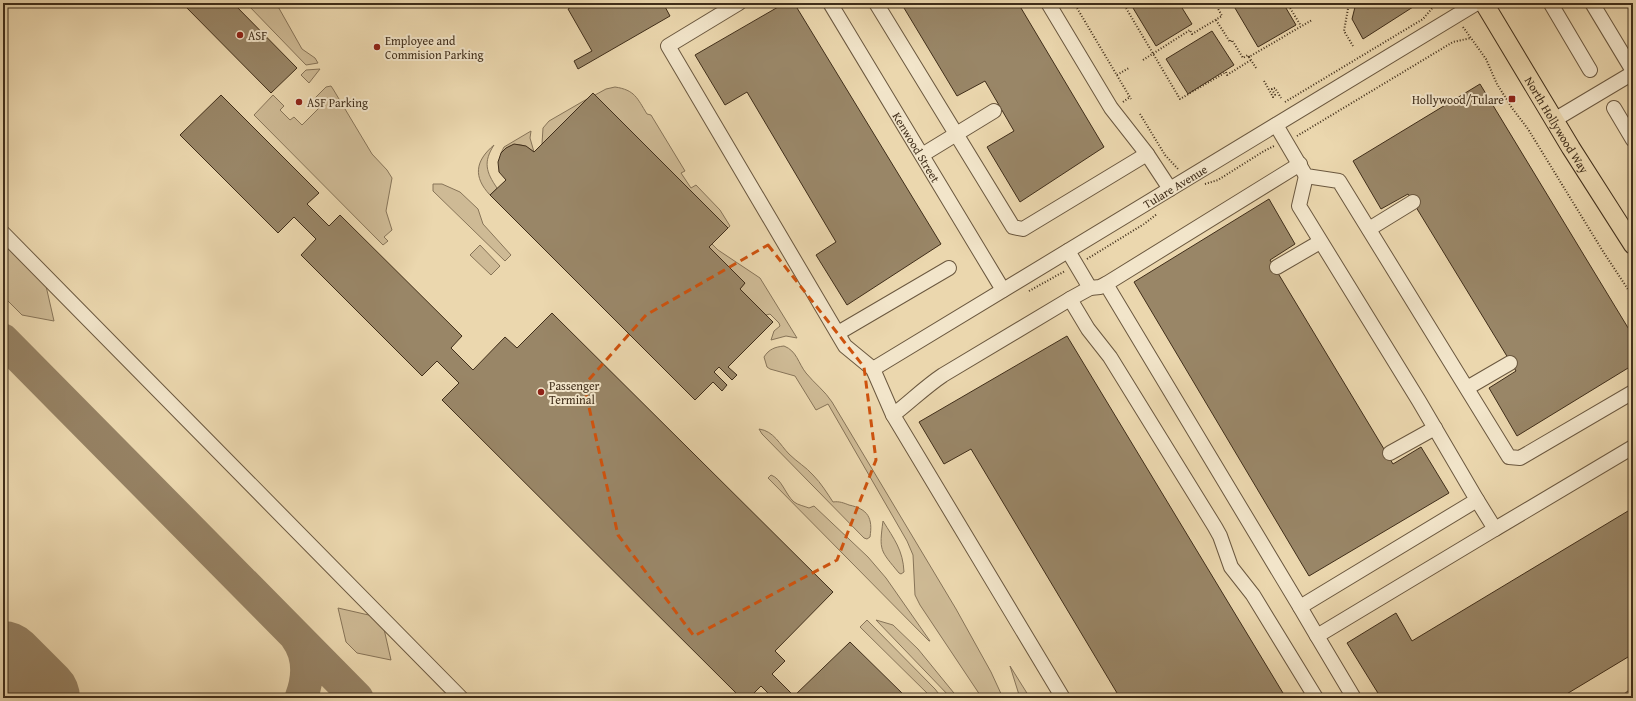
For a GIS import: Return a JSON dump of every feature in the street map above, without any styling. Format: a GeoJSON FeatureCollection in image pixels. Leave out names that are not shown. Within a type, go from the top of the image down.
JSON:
{"type":"FeatureCollection","features":[{"type":"Feature","properties":{"kind":"main road","name":"North Hollywood Way"},"geometry":{"type":"LineString","coordinates":[[1484,3],[1554,120],[1633,245]]}},
{"type":"Feature","properties":{"kind":"street"},"geometry":{"type":"LineString","coordinates":[[739,3],[668,46],[845,346],[873,370],[893,415],[1063,698]]}},
{"type":"Feature","properties":{"kind":"street","name":"Kenwood Street"},"geometry":{"type":"LineString","coordinates":[[830,3],[1003,290]]}},
{"type":"Feature","properties":{"kind":"street"},"geometry":{"type":"LineString","coordinates":[[876,3],[1013,227],[1023,229],[1147,154]]}},
{"type":"Feature","properties":{"kind":"street"},"geometry":{"type":"LineString","coordinates":[[1048,3],[1111,108],[1147,154],[1170,189]]}},
{"type":"Feature","properties":{"kind":"street","name":"Tulare Avenue"},"geometry":{"type":"LineString","coordinates":[[873,370],[1477,3]]}},
{"type":"Feature","properties":{"kind":"street"},"geometry":{"type":"LineString","coordinates":[[1553,3],[1551,4],[1590,70]]}},
{"type":"Feature","properties":{"kind":"street"},"geometry":{"type":"LineString","coordinates":[[1554,120],[1633,72],[1592,3]]}},
{"type":"Feature","properties":{"kind":"street"},"geometry":{"type":"LineString","coordinates":[[1614,108],[1633,140]]}},
{"type":"Feature","properties":{"kind":"street"},"geometry":{"type":"LineString","coordinates":[[922,155],[994,111]]}},
{"type":"Feature","properties":{"kind":"street"},"geometry":{"type":"LineString","coordinates":[[1276,125],[1303,170],[1298,206],[1435,428],[1495,529]]}},
{"type":"Feature","properties":{"kind":"street"},"geometry":{"type":"LineString","coordinates":[[893,415],[911,402],[930,383],[1070,299],[1090,288],[1100,287],[1106,284],[1303,170],[1339,181],[1509,457],[1520,458],[1633,392]]}},
{"type":"Feature","properties":{"kind":"street"},"geometry":{"type":"LineString","coordinates":[[1369,229],[1413,202]]}},
{"type":"Feature","properties":{"kind":"street"},"geometry":{"type":"LineString","coordinates":[[3,233],[461,698]]}},
{"type":"Feature","properties":{"kind":"street"},"geometry":{"type":"LineString","coordinates":[[1278,267],[1320,242]]}},
{"type":"Feature","properties":{"kind":"street"},"geometry":{"type":"LineString","coordinates":[[1068,251],[1090,288]]}},
{"type":"Feature","properties":{"kind":"street"},"geometry":{"type":"LineString","coordinates":[[838,333],[949,268]]}},
{"type":"Feature","properties":{"kind":"street"},"geometry":{"type":"LineString","coordinates":[[1106,284],[1354,698]]}},
{"type":"Feature","properties":{"kind":"street"},"geometry":{"type":"LineString","coordinates":[[1070,299],[1088,329],[1110,357],[1143,409],[1215,528],[1231,567],[1253,596],[1316,698]]}},
{"type":"Feature","properties":{"kind":"street"},"geometry":{"type":"LineString","coordinates":[[1467,388],[1510,362]]}},
{"type":"Feature","properties":{"kind":"street"},"geometry":{"type":"LineString","coordinates":[[1390,453],[1435,428]]}},
{"type":"Feature","properties":{"kind":"street"},"geometry":{"type":"LineString","coordinates":[[1317,636],[1633,447]]}},
{"type":"Feature","properties":{"kind":"street"},"geometry":{"type":"LineString","coordinates":[[1300,607],[1478,500]]}},
{"type":"Feature","properties":{"kind":"path"},"geometry":{"type":"LineString","coordinates":[[1074,3],[1131,99]]}},
{"type":"Feature","properties":{"kind":"path"},"geometry":{"type":"LineString","coordinates":[[1123,3],[1180,99],[1226,72],[1227,75],[1251,60]]}},
{"type":"Feature","properties":{"kind":"path"},"geometry":{"type":"LineString","coordinates":[[1143,60],[1190,30],[1192,34],[1222,16],[1215,3]]}},
{"type":"Feature","properties":{"kind":"path"},"geometry":{"type":"LineString","coordinates":[[1287,3],[1301,26]]}},
{"type":"Feature","properties":{"kind":"path"},"geometry":{"type":"LineString","coordinates":[[1349,3],[1344,31],[1352,46]]}},
{"type":"Feature","properties":{"kind":"path"},"geometry":{"type":"LineString","coordinates":[[1216,20],[1230,42],[1232,40],[1242,58],[1248,55],[1249,57],[1312,20]]}},
{"type":"Feature","properties":{"kind":"path"},"geometry":{"type":"LineString","coordinates":[[1199,188],[1218,180],[1264,151],[1300,134],[1453,42],[1464,41],[1471,38],[1486,59],[1497,84],[1512,108],[1528,129],[1604,253],[1633,297]]}},
{"type":"Feature","properties":{"kind":"path"},"geometry":{"type":"LineString","coordinates":[[1249,57],[1256,68]]}},
{"type":"Feature","properties":{"kind":"path"},"geometry":{"type":"LineString","coordinates":[[1117,75],[1129,68]]}},
{"type":"Feature","properties":{"kind":"path"},"geometry":{"type":"LineString","coordinates":[[1264,81],[1273,96],[1275,95],[1272,89],[1275,88],[1281,98]]}},
{"type":"Feature","properties":{"kind":"path"},"geometry":{"type":"LineString","coordinates":[[1140,114],[1165,154],[1180,171]]}},
{"type":"Feature","properties":{"kind":"path"},"geometry":{"type":"LineString","coordinates":[[1024,294],[1077,265],[1144,224],[1158,213]]}},
{"type":"Feature","properties":{"kind":"highlighted area"},"geometry":{"type":"Polygon","coordinates":[[[768,245],[864,367],[876,460],[837,560],[694,636],[618,535],[584,385],[646,315],[768,245]]]}},
{"type":"Feature","properties":{"kind":"shaded area"},"geometry":{"type":"Polygon","coordinates":[[[276,3],[302,49],[315,58],[318,63],[306,65],[247,4],[276,3]]]}},
{"type":"Feature","properties":{"kind":"shaded area"},"geometry":{"type":"Polygon","coordinates":[[[320,69],[309,83],[301,75],[306,70],[320,69]]]}},
{"type":"Feature","properties":{"kind":"shaded area"},"geometry":{"type":"Polygon","coordinates":[[[331,86],[372,154],[387,170],[392,178],[386,211],[392,230],[384,237],[388,241],[383,245],[254,115],[273,95],[284,106],[280,110],[290,120],[294,117],[302,125],[321,106],[314,99],[326,87],[331,86]]]}},
{"type":"Feature","properties":{"kind":"shaded area"},"geometry":{"type":"Polygon","coordinates":[[[615,87],[627,90],[635,96],[647,114],[651,115],[685,171],[681,173],[691,188],[696,185],[720,210],[730,226],[728,228],[595,95],[606,89],[615,87]]]}},
{"type":"Feature","properties":{"kind":"shaded area"},"geometry":{"type":"Polygon","coordinates":[[[587,99],[542,144],[543,128],[549,121],[587,99]]]}},
{"type":"Feature","properties":{"kind":"shaded area"},"geometry":{"type":"Polygon","coordinates":[[[531,131],[530,138],[534,152],[525,146],[513,145],[501,153],[504,147],[531,131]]]}},
{"type":"Feature","properties":{"kind":"shaded area"},"geometry":{"type":"Polygon","coordinates":[[[494,145],[488,157],[487,167],[490,177],[497,188],[490,195],[481,182],[478,169],[483,157],[494,145]]]}},
{"type":"Feature","properties":{"kind":"shaded area"},"geometry":{"type":"Polygon","coordinates":[[[433,184],[442,184],[460,192],[478,209],[483,224],[511,255],[505,261],[433,191],[433,184]]]}},
{"type":"Feature","properties":{"kind":"shaded area"},"geometry":{"type":"Polygon","coordinates":[[[3,239],[46,286],[54,321],[22,315],[3,296],[3,239]]]}},
{"type":"Feature","properties":{"kind":"shaded area"},"geometry":{"type":"Polygon","coordinates":[[[712,244],[718,250],[760,278],[797,338],[786,336],[771,340],[774,331],[780,326],[779,323],[770,314],[766,315],[740,289],[745,283],[709,247],[712,244]]]}},
{"type":"Feature","properties":{"kind":"shaded area"},"geometry":{"type":"Polygon","coordinates":[[[480,245],[500,266],[491,275],[470,255],[480,245]]]}},
{"type":"Feature","properties":{"kind":"shaded area"},"geometry":{"type":"Polygon","coordinates":[[[784,346],[795,354],[806,373],[832,402],[956,609],[991,672],[1003,698],[982,698],[920,605],[915,595],[913,555],[907,541],[828,404],[816,410],[795,376],[767,367],[764,357],[766,354],[772,349],[784,346]]]}},
{"type":"Feature","properties":{"kind":"shaded area"},"geometry":{"type":"Polygon","coordinates":[[[759,429],[773,435],[789,454],[816,478],[833,502],[843,503],[861,509],[865,512],[868,515],[871,525],[870,537],[867,539],[864,538],[762,434],[759,429]]]}},
{"type":"Feature","properties":{"kind":"shaded area"},"geometry":{"type":"Polygon","coordinates":[[[771,475],[781,483],[794,502],[809,508],[814,506],[868,557],[886,578],[930,641],[768,478],[771,475]]]}},
{"type":"Feature","properties":{"kind":"shaded area"},"geometry":{"type":"Polygon","coordinates":[[[883,521],[900,551],[904,572],[901,574],[882,550],[881,539],[883,521]]]}},
{"type":"Feature","properties":{"kind":"shaded area"},"geometry":{"type":"Polygon","coordinates":[[[338,608],[373,616],[384,629],[391,660],[357,653],[346,642],[338,608]]]}},
{"type":"Feature","properties":{"kind":"shaded area"},"geometry":{"type":"Polygon","coordinates":[[[867,620],[942,698],[932,698],[860,627],[867,620]]]}},
{"type":"Feature","properties":{"kind":"shaded area"},"geometry":{"type":"Polygon","coordinates":[[[876,620],[893,625],[918,649],[958,698],[951,698],[876,620]]]}},
{"type":"Feature","properties":{"kind":"shaded area"},"geometry":{"type":"Polygon","coordinates":[[[1010,666],[1030,698],[1020,698],[1010,666]]]}},
{"type":"Feature","properties":{"kind":"building","name":"ASF"},"geometry":{"type":"Polygon","coordinates":[[[182,3],[233,3],[297,68],[271,93],[182,3]]]}},
{"type":"Feature","properties":{"kind":"building"},"geometry":{"type":"Polygon","coordinates":[[[577,3],[663,3],[670,16],[578,69],[574,61],[592,51],[568,9],[577,3]]]}},
{"type":"Feature","properties":{"kind":"building"},"geometry":{"type":"Polygon","coordinates":[[[785,3],[794,3],[941,244],[847,305],[816,255],[836,242],[747,92],[725,105],[695,55],[785,3]]]}},
{"type":"Feature","properties":{"kind":"building"},"geometry":{"type":"Polygon","coordinates":[[[901,3],[1018,3],[1104,147],[1020,202],[987,147],[1014,131],[985,81],[957,96],[901,3]]]}},
{"type":"Feature","properties":{"kind":"building"},"geometry":{"type":"Polygon","coordinates":[[[1130,3],[1179,3],[1192,24],[1156,46],[1130,3]]]}},
{"type":"Feature","properties":{"kind":"building"},"geometry":{"type":"Polygon","coordinates":[[[1232,3],[1283,3],[1296,25],[1258,47],[1232,3]]]}},
{"type":"Feature","properties":{"kind":"building"},"geometry":{"type":"Polygon","coordinates":[[[1356,3],[1411,3],[1413,7],[1363,39],[1352,19],[1356,3]]]}},
{"type":"Feature","properties":{"kind":"building"},"geometry":{"type":"Polygon","coordinates":[[[1212,31],[1234,65],[1188,94],[1166,59],[1212,31]]]}},
{"type":"Feature","properties":{"kind":"building"},"geometry":{"type":"Polygon","coordinates":[[[1480,84],[1633,336],[1633,365],[1517,436],[1489,388],[1516,371],[1408,194],[1381,209],[1353,161],[1480,84]]]}},
{"type":"Feature","properties":{"kind":"building"},"geometry":{"type":"Polygon","coordinates":[[[593,93],[728,228],[709,247],[745,283],[740,289],[773,322],[728,367],[737,375],[732,380],[719,367],[714,372],[727,385],[722,391],[713,382],[695,400],[490,195],[506,180],[499,172],[498,162],[501,153],[506,148],[514,144],[526,146],[534,152],[593,93]]]}},
{"type":"Feature","properties":{"kind":"building","name":"Passenger Terminal"},"geometry":{"type":"Polygon","coordinates":[[[221,95],[319,193],[307,204],[329,226],[340,215],[462,336],[451,348],[473,370],[505,337],[517,348],[552,313],[833,592],[775,651],[785,661],[772,674],[794,696],[850,642],[907,698],[773,698],[761,686],[749,698],[741,698],[442,400],[459,383],[437,361],[422,376],[301,255],[316,239],[294,217],[278,233],[180,135],[221,95]]]}},
{"type":"Feature","properties":{"kind":"building"},"geometry":{"type":"Polygon","coordinates":[[[1269,199],[1295,244],[1270,260],[1393,464],[1421,447],[1449,493],[1309,576],[1134,282],[1269,199]]]}},
{"type":"Feature","properties":{"kind":"building"},"geometry":{"type":"Polygon","coordinates":[[[1067,336],[1286,698],[1120,698],[971,449],[944,464],[919,422],[1067,336]]]}},
{"type":"Feature","properties":{"kind":"building"},"geometry":{"type":"Polygon","coordinates":[[[1633,508],[1633,654],[1560,698],[1381,698],[1347,643],[1396,613],[1412,641],[1633,508]]]}},
{"type":"Feature","properties":{"kind":"taxiway"},"geometry":{"type":"LineString","coordinates":[[3,340],[357,698]]}},
{"type":"Feature","properties":{"kind":"taxiway"},"geometry":{"type":"LineString","coordinates":[[296,637],[304,652],[307,667],[306,682],[301,698]]}},
{"type":"Feature","properties":{"kind":"runway"},"geometry":{"type":"LineString","coordinates":[[3,663],[38,698]]}},
{"type":"Feature","properties":{"kind":"place","name":"ASF"},"geometry":{"type":"Point","coordinates":[240,35]}},
{"type":"Feature","properties":{"kind":"place","name":"Employee and Commision Parking"},"geometry":{"type":"Point","coordinates":[377,47]}},
{"type":"Feature","properties":{"kind":"place","name":"Hollywood/Tulare"},"geometry":{"type":"Point","coordinates":[1512,99]}},
{"type":"Feature","properties":{"kind":"place","name":"ASF Parking"},"geometry":{"type":"Point","coordinates":[299,102]}},
{"type":"Feature","properties":{"kind":"place","name":"Passenger Terminal"},"geometry":{"type":"Point","coordinates":[541,392]}}]}
